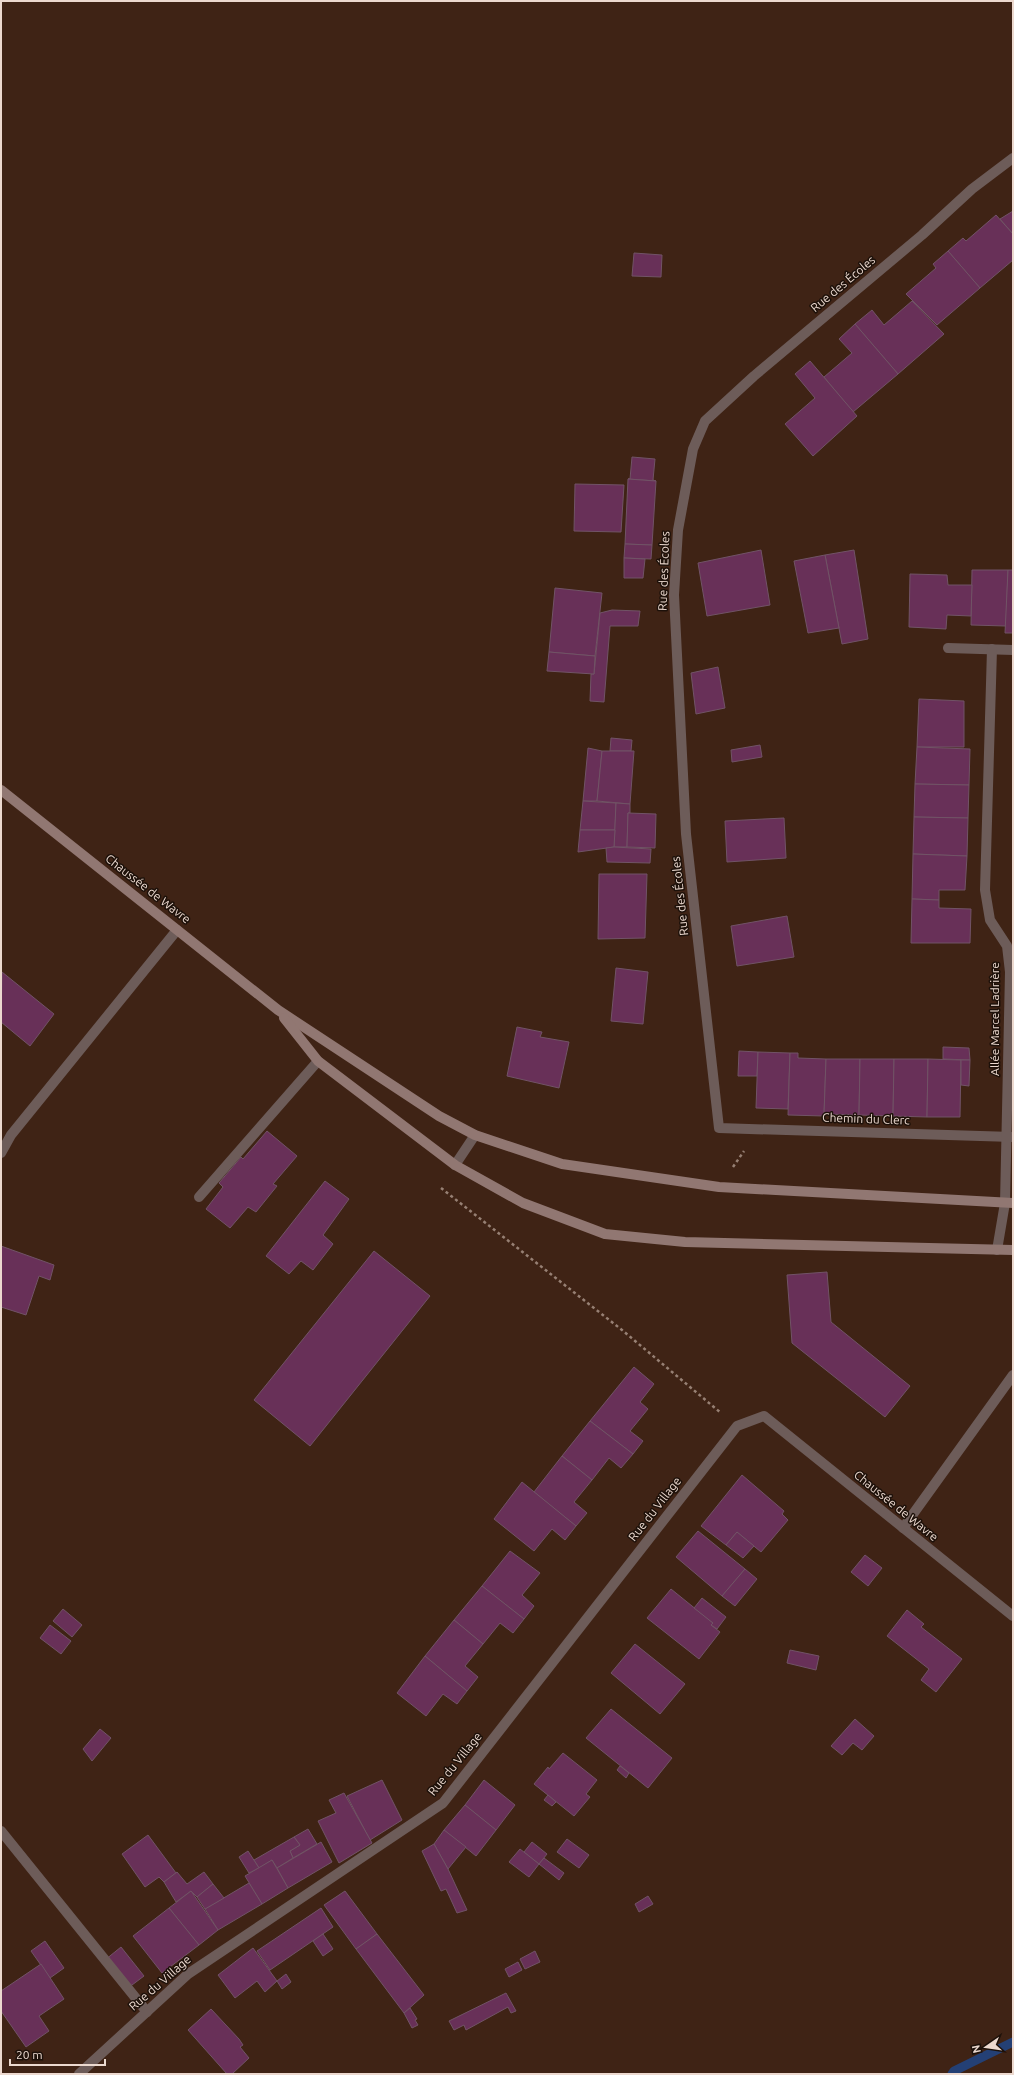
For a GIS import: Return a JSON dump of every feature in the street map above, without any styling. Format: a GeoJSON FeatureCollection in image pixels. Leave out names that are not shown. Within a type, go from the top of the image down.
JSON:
{"type":"FeatureCollection","features":[{"type":"Feature","properties":{"kind":"main road","name":"Chaussée de Wavre"},"geometry":{"type":"LineString","coordinates":[[1,790],[278,1010]]}},
{"type":"Feature","properties":{"kind":"main road"},"geometry":{"type":"LineString","coordinates":[[278,1010],[318,1061],[455,1165],[523,1203],[605,1234],[685,1242],[1013,1250]]}},
{"type":"Feature","properties":{"kind":"main road"},"geometry":{"type":"LineString","coordinates":[[278,1010],[439,1116],[475,1135],[562,1164],[719,1187],[1009,1203]]}},
{"type":"Feature","properties":{"kind":"street","name":"Rue des Écoles"},"geometry":{"type":"LineString","coordinates":[[719,1128],[686,834],[675,603],[678,530],[693,449],[706,421],[754,376],[922,235],[972,189],[1013,158]]}},
{"type":"Feature","properties":{"kind":"street"},"geometry":{"type":"LineString","coordinates":[[948,648],[1013,650]]}},
{"type":"Feature","properties":{"kind":"street","name":"Allée Marcel Ladrière"},"geometry":{"type":"LineString","coordinates":[[992,649],[985,890],[990,920],[1007,946],[1010,972],[1009,1203],[997,1250]]}},
{"type":"Feature","properties":{"kind":"street"},"geometry":{"type":"LineString","coordinates":[[1,1153],[11,1135],[177,930]]}},
{"type":"Feature","properties":{"kind":"street"},"geometry":{"type":"LineString","coordinates":[[199,1197],[318,1061]]}},
{"type":"Feature","properties":{"kind":"street","name":"Chemin du Clerc"},"geometry":{"type":"LineString","coordinates":[[719,1128],[1010,1137]]}},
{"type":"Feature","properties":{"kind":"street"},"geometry":{"type":"LineString","coordinates":[[455,1165],[475,1135]]}},
{"type":"Feature","properties":{"kind":"street"},"geometry":{"type":"LineString","coordinates":[[903,1528],[1013,1375]]}},
{"type":"Feature","properties":{"kind":"street","name":"Chaussée de Wavre"},"geometry":{"type":"LineString","coordinates":[[737,1426],[764,1416],[1013,1616]]}},
{"type":"Feature","properties":{"kind":"street","name":"Rue du Village"},"geometry":{"type":"LineString","coordinates":[[79,2074],[188,1974],[443,1803],[737,1426]]}},
{"type":"Feature","properties":{"kind":"street"},"geometry":{"type":"LineString","coordinates":[[1,1831],[146,2012]]}},
{"type":"Feature","properties":{"kind":"path"},"geometry":{"type":"LineString","coordinates":[[719,1187],[759,1129]]}},
{"type":"Feature","properties":{"kind":"path"},"geometry":{"type":"LineString","coordinates":[[441,1188],[622,1330],[737,1426]]}},
{"type":"Feature","properties":{"kind":"building"},"geometry":{"type":"Polygon","coordinates":[[[1013,211],[1013,234],[1000,219],[1013,211]]]}},
{"type":"Feature","properties":{"kind":"building"},"geometry":{"type":"Polygon","coordinates":[[[996,215],[1013,234],[1013,260],[980,288],[948,251],[963,238],[966,241],[996,215]]]}},
{"type":"Feature","properties":{"kind":"building"},"geometry":{"type":"Polygon","coordinates":[[[948,251],[980,288],[937,325],[906,294],[936,268],[933,264],[948,251]]]}},
{"type":"Feature","properties":{"kind":"building"},"geometry":{"type":"Polygon","coordinates":[[[634,253],[662,255],[661,277],[632,276],[634,253]]]}},
{"type":"Feature","properties":{"kind":"building"},"geometry":{"type":"Polygon","coordinates":[[[912,301],[944,334],[898,374],[855,324],[872,310],[884,325],[912,301]]]}},
{"type":"Feature","properties":{"kind":"building"},"geometry":{"type":"Polygon","coordinates":[[[855,324],[898,374],[853,412],[824,377],[852,353],[839,339],[855,324]]]}},
{"type":"Feature","properties":{"kind":"building"},"geometry":{"type":"Polygon","coordinates":[[[810,361],[857,416],[813,456],[785,424],[815,398],[795,374],[810,361]]]}},
{"type":"Feature","properties":{"kind":"building"},"geometry":{"type":"Polygon","coordinates":[[[632,457],[655,459],[653,480],[656,481],[628,479],[630,479],[632,457]]]}},
{"type":"Feature","properties":{"kind":"building"},"geometry":{"type":"Polygon","coordinates":[[[628,479],[656,481],[652,545],[625,544],[628,479]]]}},
{"type":"Feature","properties":{"kind":"building"},"geometry":{"type":"Polygon","coordinates":[[[575,484],[624,485],[621,532],[574,531],[575,484]]]}},
{"type":"Feature","properties":{"kind":"building"},"geometry":{"type":"Polygon","coordinates":[[[625,544],[652,545],[651,559],[624,558],[625,544]]]}},
{"type":"Feature","properties":{"kind":"building"},"geometry":{"type":"Polygon","coordinates":[[[761,550],[770,605],[707,616],[698,563],[761,550]]]}},
{"type":"Feature","properties":{"kind":"building"},"geometry":{"type":"Polygon","coordinates":[[[854,550],[868,639],[842,644],[825,555],[854,550]]]}},
{"type":"Feature","properties":{"kind":"building"},"geometry":{"type":"Polygon","coordinates":[[[825,555],[839,628],[808,633],[794,561],[825,555]]]}},
{"type":"Feature","properties":{"kind":"building"},"geometry":{"type":"Polygon","coordinates":[[[624,558],[645,559],[643,578],[624,578],[624,558]]]}},
{"type":"Feature","properties":{"kind":"building"},"geometry":{"type":"Polygon","coordinates":[[[972,570],[1008,570],[1006,626],[971,625],[972,570]]]}},
{"type":"Feature","properties":{"kind":"building"},"geometry":{"type":"Polygon","coordinates":[[[1008,570],[1013,570],[1013,633],[1005,633],[1008,570]]]}},
{"type":"Feature","properties":{"kind":"building"},"geometry":{"type":"Polygon","coordinates":[[[910,574],[947,575],[948,585],[972,585],[971,616],[947,615],[946,629],[909,627],[910,574]]]}},
{"type":"Feature","properties":{"kind":"building"},"geometry":{"type":"Polygon","coordinates":[[[555,588],[602,593],[595,656],[549,652],[555,588]]]}},
{"type":"Feature","properties":{"kind":"building"},"geometry":{"type":"Polygon","coordinates":[[[612,610],[640,611],[638,626],[610,626],[604,702],[590,701],[591,674],[594,674],[600,613],[612,610]]]}},
{"type":"Feature","properties":{"kind":"building"},"geometry":{"type":"Polygon","coordinates":[[[549,652],[595,656],[594,674],[547,671],[549,652]]]}},
{"type":"Feature","properties":{"kind":"building"},"geometry":{"type":"Polygon","coordinates":[[[718,667],[725,708],[696,714],[691,673],[718,667]]]}},
{"type":"Feature","properties":{"kind":"building"},"geometry":{"type":"Polygon","coordinates":[[[919,699],[964,701],[964,747],[917,747],[919,699]]]}},
{"type":"Feature","properties":{"kind":"building"},"geometry":{"type":"Polygon","coordinates":[[[611,738],[632,740],[631,751],[610,751],[611,738]]]}},
{"type":"Feature","properties":{"kind":"building"},"geometry":{"type":"Polygon","coordinates":[[[760,745],[762,757],[732,762],[731,750],[760,745]]]}},
{"type":"Feature","properties":{"kind":"building"},"geometry":{"type":"Polygon","coordinates":[[[917,747],[970,749],[969,785],[915,784],[917,747]]]}},
{"type":"Feature","properties":{"kind":"building"},"geometry":{"type":"Polygon","coordinates":[[[588,748],[602,751],[597,801],[583,801],[588,748]]]}},
{"type":"Feature","properties":{"kind":"building"},"geometry":{"type":"Polygon","coordinates":[[[602,751],[634,751],[630,804],[597,801],[602,751]]]}},
{"type":"Feature","properties":{"kind":"building"},"geometry":{"type":"Polygon","coordinates":[[[915,784],[969,785],[968,818],[914,817],[915,784]]]}},
{"type":"Feature","properties":{"kind":"building"},"geometry":{"type":"Polygon","coordinates":[[[583,801],[616,803],[615,830],[580,830],[583,801]]]}},
{"type":"Feature","properties":{"kind":"building"},"geometry":{"type":"Polygon","coordinates":[[[616,803],[630,804],[630,813],[628,813],[627,847],[614,847],[616,803]]]}},
{"type":"Feature","properties":{"kind":"building"},"geometry":{"type":"Polygon","coordinates":[[[628,813],[656,814],[655,848],[627,847],[628,813]]]}},
{"type":"Feature","properties":{"kind":"building"},"geometry":{"type":"Polygon","coordinates":[[[914,817],[968,818],[967,856],[913,854],[914,817]]]}},
{"type":"Feature","properties":{"kind":"building"},"geometry":{"type":"Polygon","coordinates":[[[784,818],[786,858],[727,862],[725,821],[784,818]]]}},
{"type":"Feature","properties":{"kind":"building"},"geometry":{"type":"Polygon","coordinates":[[[580,830],[615,830],[614,847],[578,852],[580,830]]]}},
{"type":"Feature","properties":{"kind":"building"},"geometry":{"type":"Polygon","coordinates":[[[606,848],[651,849],[650,863],[607,862],[606,848]]]}},
{"type":"Feature","properties":{"kind":"building"},"geometry":{"type":"Polygon","coordinates":[[[913,854],[967,856],[965,890],[939,890],[939,900],[912,899],[913,854]]]}},
{"type":"Feature","properties":{"kind":"building"},"geometry":{"type":"Polygon","coordinates":[[[599,874],[647,874],[645,938],[598,939],[599,874]]]}},
{"type":"Feature","properties":{"kind":"building"},"geometry":{"type":"Polygon","coordinates":[[[912,899],[939,900],[939,908],[971,909],[970,943],[911,943],[912,899]]]}},
{"type":"Feature","properties":{"kind":"building"},"geometry":{"type":"Polygon","coordinates":[[[787,916],[794,957],[737,966],[731,926],[787,916]]]}},
{"type":"Feature","properties":{"kind":"building"},"geometry":{"type":"Polygon","coordinates":[[[616,968],[648,972],[643,1024],[611,1021],[616,968]]]}},
{"type":"Feature","properties":{"kind":"building"},"geometry":{"type":"Polygon","coordinates":[[[2,972],[54,1014],[30,1046],[1,1022],[2,972]]]}},
{"type":"Feature","properties":{"kind":"building"},"geometry":{"type":"Polygon","coordinates":[[[517,1027],[542,1032],[540,1037],[569,1042],[559,1088],[507,1076],[517,1027]]]}},
{"type":"Feature","properties":{"kind":"building"},"geometry":{"type":"Polygon","coordinates":[[[943,1047],[969,1048],[970,1060],[943,1059],[943,1047]]]}},
{"type":"Feature","properties":{"kind":"building"},"geometry":{"type":"Polygon","coordinates":[[[739,1051],[758,1052],[757,1076],[738,1076],[739,1051]]]}},
{"type":"Feature","properties":{"kind":"building"},"geometry":{"type":"Polygon","coordinates":[[[758,1052],[790,1053],[788,1109],[756,1108],[758,1052]]]}},
{"type":"Feature","properties":{"kind":"building"},"geometry":{"type":"Polygon","coordinates":[[[790,1053],[798,1053],[798,1058],[826,1059],[824,1116],[788,1115],[790,1053]]]}},
{"type":"Feature","properties":{"kind":"building"},"geometry":{"type":"Polygon","coordinates":[[[826,1059],[860,1059],[859,1115],[824,1114],[826,1059]]]}},
{"type":"Feature","properties":{"kind":"building"},"geometry":{"type":"Polygon","coordinates":[[[860,1059],[894,1059],[893,1116],[859,1115],[860,1059]]]}},
{"type":"Feature","properties":{"kind":"building"},"geometry":{"type":"Polygon","coordinates":[[[894,1059],[928,1059],[927,1117],[893,1116],[894,1059]]]}},
{"type":"Feature","properties":{"kind":"building"},"geometry":{"type":"Polygon","coordinates":[[[928,1059],[961,1060],[960,1117],[927,1117],[928,1059]]]}},
{"type":"Feature","properties":{"kind":"building"},"geometry":{"type":"Polygon","coordinates":[[[961,1060],[970,1060],[969,1086],[961,1085],[961,1060]]]}},
{"type":"Feature","properties":{"kind":"building"},"geometry":{"type":"Polygon","coordinates":[[[267,1131],[297,1156],[273,1184],[277,1186],[256,1212],[248,1207],[230,1228],[206,1209],[223,1187],[219,1183],[241,1157],[243,1159],[267,1131]]]}},
{"type":"Feature","properties":{"kind":"building"},"geometry":{"type":"Polygon","coordinates":[[[325,1181],[349,1199],[323,1235],[333,1244],[313,1270],[301,1261],[289,1274],[266,1256],[325,1181]]]}},
{"type":"Feature","properties":{"kind":"building"},"geometry":{"type":"Polygon","coordinates":[[[1,1246],[54,1265],[50,1280],[39,1276],[26,1315],[1,1307],[1,1246]]]}},
{"type":"Feature","properties":{"kind":"building"},"geometry":{"type":"Polygon","coordinates":[[[374,1251],[430,1296],[310,1446],[254,1400],[374,1251]]]}},
{"type":"Feature","properties":{"kind":"building"},"geometry":{"type":"Polygon","coordinates":[[[827,1272],[831,1322],[910,1386],[885,1417],[792,1343],[787,1275],[827,1272]]]}},
{"type":"Feature","properties":{"kind":"building"},"geometry":{"type":"Polygon","coordinates":[[[634,1367],[654,1384],[640,1402],[648,1409],[630,1431],[643,1441],[633,1454],[590,1421],[634,1367]]]}},
{"type":"Feature","properties":{"kind":"building"},"geometry":{"type":"Polygon","coordinates":[[[590,1421],[633,1454],[621,1468],[609,1458],[592,1480],[562,1456],[590,1421]]]}},
{"type":"Feature","properties":{"kind":"building"},"geometry":{"type":"Polygon","coordinates":[[[562,1456],[592,1480],[574,1502],[587,1513],[576,1526],[534,1492],[562,1456]]]}},
{"type":"Feature","properties":{"kind":"building"},"geometry":{"type":"Polygon","coordinates":[[[742,1475],[784,1511],[782,1514],[788,1520],[761,1552],[737,1532],[726,1545],[701,1526],[742,1475]]]}},
{"type":"Feature","properties":{"kind":"building"},"geometry":{"type":"Polygon","coordinates":[[[522,1482],[576,1526],[565,1540],[552,1529],[534,1551],[494,1519],[522,1482]]]}},
{"type":"Feature","properties":{"kind":"building"},"geometry":{"type":"Polygon","coordinates":[[[698,1531],[745,1569],[722,1596],[676,1557],[698,1531]]]}},
{"type":"Feature","properties":{"kind":"building"},"geometry":{"type":"Polygon","coordinates":[[[737,1532],[754,1546],[743,1558],[726,1545],[737,1532]]]}},
{"type":"Feature","properties":{"kind":"building"},"geometry":{"type":"Polygon","coordinates":[[[510,1551],[540,1573],[522,1595],[534,1606],[524,1619],[482,1586],[510,1551]]]}},
{"type":"Feature","properties":{"kind":"building"},"geometry":{"type":"Polygon","coordinates":[[[865,1555],[882,1568],[868,1586],[851,1572],[865,1555]]]}},
{"type":"Feature","properties":{"kind":"building"},"geometry":{"type":"Polygon","coordinates":[[[745,1569],[757,1579],[735,1606],[722,1596],[745,1569]]]}},
{"type":"Feature","properties":{"kind":"building"},"geometry":{"type":"Polygon","coordinates":[[[482,1586],[524,1619],[513,1633],[500,1623],[483,1644],[454,1620],[482,1586]]]}},
{"type":"Feature","properties":{"kind":"building"},"geometry":{"type":"Polygon","coordinates":[[[671,1589],[713,1623],[711,1625],[720,1632],[699,1659],[647,1618],[671,1589]]]}},
{"type":"Feature","properties":{"kind":"building"},"geometry":{"type":"Polygon","coordinates":[[[702,1598],[726,1617],[717,1629],[711,1625],[713,1623],[694,1608],[702,1598]]]}},
{"type":"Feature","properties":{"kind":"building"},"geometry":{"type":"Polygon","coordinates":[[[63,1609],[82,1625],[72,1637],[53,1621],[63,1609]]]}},
{"type":"Feature","properties":{"kind":"building"},"geometry":{"type":"Polygon","coordinates":[[[907,1610],[924,1624],[921,1627],[962,1659],[936,1692],[921,1680],[929,1669],[887,1636],[907,1610]]]}},
{"type":"Feature","properties":{"kind":"building"},"geometry":{"type":"Polygon","coordinates":[[[454,1620],[483,1644],[465,1666],[478,1677],[467,1691],[425,1656],[454,1620]]]}},
{"type":"Feature","properties":{"kind":"building"},"geometry":{"type":"Polygon","coordinates":[[[50,1625],[71,1641],[61,1654],[40,1638],[50,1625]]]}},
{"type":"Feature","properties":{"kind":"building"},"geometry":{"type":"Polygon","coordinates":[[[635,1644],[685,1684],[660,1714],[611,1673],[635,1644]]]}},
{"type":"Feature","properties":{"kind":"building"},"geometry":{"type":"Polygon","coordinates":[[[790,1650],[819,1656],[816,1670],[787,1663],[790,1650]]]}},
{"type":"Feature","properties":{"kind":"building"},"geometry":{"type":"Polygon","coordinates":[[[425,1656],[467,1691],[457,1704],[443,1694],[426,1716],[397,1693],[425,1656]]]}},
{"type":"Feature","properties":{"kind":"building"},"geometry":{"type":"Polygon","coordinates":[[[611,1709],[672,1758],[648,1788],[586,1738],[611,1709]]]}},
{"type":"Feature","properties":{"kind":"building"},"geometry":{"type":"Polygon","coordinates":[[[855,1719],[874,1736],[862,1750],[853,1743],[842,1755],[831,1746],[855,1719]]]}},
{"type":"Feature","properties":{"kind":"building"},"geometry":{"type":"Polygon","coordinates":[[[100,1729],[111,1738],[92,1761],[83,1749],[100,1729]]]}},
{"type":"Feature","properties":{"kind":"building"},"geometry":{"type":"Polygon","coordinates":[[[563,1753],[597,1780],[586,1794],[590,1797],[574,1816],[534,1784],[548,1767],[549,1769],[563,1753]]]}},
{"type":"Feature","properties":{"kind":"building"},"geometry":{"type":"Polygon","coordinates":[[[620,1766],[629,1773],[626,1778],[617,1770],[620,1766]]]}},
{"type":"Feature","properties":{"kind":"building"},"geometry":{"type":"Polygon","coordinates":[[[382,1780],[402,1820],[370,1840],[347,1796],[382,1780]]]}},
{"type":"Feature","properties":{"kind":"building"},"geometry":{"type":"Polygon","coordinates":[[[484,1780],[515,1805],[496,1830],[465,1805],[484,1780]]]}},
{"type":"Feature","properties":{"kind":"building"},"geometry":{"type":"Polygon","coordinates":[[[344,1793],[372,1843],[339,1863],[318,1821],[336,1813],[329,1800],[344,1793]]]}},
{"type":"Feature","properties":{"kind":"building"},"geometry":{"type":"Polygon","coordinates":[[[548,1795],[556,1802],[552,1806],[544,1800],[548,1795]]]}},
{"type":"Feature","properties":{"kind":"building"},"geometry":{"type":"Polygon","coordinates":[[[465,1805],[496,1830],[476,1856],[444,1830],[465,1805]]]}},
{"type":"Feature","properties":{"kind":"building"},"geometry":{"type":"Polygon","coordinates":[[[308,1829],[317,1844],[293,1858],[290,1851],[300,1845],[294,1837],[308,1829]]]}},
{"type":"Feature","properties":{"kind":"building"},"geometry":{"type":"Polygon","coordinates":[[[444,1830],[466,1847],[448,1869],[434,1844],[444,1830]]]}},
{"type":"Feature","properties":{"kind":"building"},"geometry":{"type":"Polygon","coordinates":[[[148,1835],[176,1873],[164,1882],[159,1877],[145,1887],[122,1854],[148,1835]]]}},
{"type":"Feature","properties":{"kind":"building"},"geometry":{"type":"Polygon","coordinates":[[[294,1837],[300,1845],[290,1851],[293,1858],[277,1868],[272,1860],[259,1868],[254,1860],[294,1837]]]}},
{"type":"Feature","properties":{"kind":"building"},"geometry":{"type":"Polygon","coordinates":[[[567,1839],[589,1855],[579,1868],[557,1852],[567,1839]]]}},
{"type":"Feature","properties":{"kind":"building"},"geometry":{"type":"Polygon","coordinates":[[[321,1842],[332,1862],[288,1888],[277,1868],[321,1842]]]}},
{"type":"Feature","properties":{"kind":"building"},"geometry":{"type":"Polygon","coordinates":[[[532,1842],[547,1854],[539,1864],[524,1852],[532,1842]]]}},
{"type":"Feature","properties":{"kind":"building"},"geometry":{"type":"Polygon","coordinates":[[[434,1844],[448,1869],[467,1910],[457,1913],[446,1889],[441,1891],[422,1851],[434,1844]]]}},
{"type":"Feature","properties":{"kind":"building"},"geometry":{"type":"Polygon","coordinates":[[[520,1849],[539,1864],[529,1877],[509,1862],[520,1849]]]}},
{"type":"Feature","properties":{"kind":"building"},"geometry":{"type":"Polygon","coordinates":[[[248,1851],[259,1868],[249,1873],[239,1857],[248,1851]]]}},
{"type":"Feature","properties":{"kind":"building"},"geometry":{"type":"Polygon","coordinates":[[[544,1858],[564,1873],[559,1880],[539,1864],[544,1858]]]}},
{"type":"Feature","properties":{"kind":"building"},"geometry":{"type":"Polygon","coordinates":[[[272,1860],[288,1888],[262,1904],[245,1876],[272,1860]]]}},
{"type":"Feature","properties":{"kind":"building"},"geometry":{"type":"Polygon","coordinates":[[[177,1872],[187,1884],[204,1872],[213,1884],[197,1897],[191,1891],[176,1902],[164,1882],[177,1872]]]}},
{"type":"Feature","properties":{"kind":"building"},"geometry":{"type":"Polygon","coordinates":[[[249,1883],[262,1904],[218,1930],[205,1909],[249,1883]]]}},
{"type":"Feature","properties":{"kind":"building"},"geometry":{"type":"Polygon","coordinates":[[[213,1884],[224,1898],[205,1909],[197,1897],[213,1884]]]}},
{"type":"Feature","properties":{"kind":"building"},"geometry":{"type":"Polygon","coordinates":[[[191,1891],[218,1930],[199,1945],[169,1908],[191,1891]]]}},
{"type":"Feature","properties":{"kind":"building"},"geometry":{"type":"Polygon","coordinates":[[[345,1891],[377,1934],[356,1949],[324,1905],[345,1891]]]}},
{"type":"Feature","properties":{"kind":"building"},"geometry":{"type":"Polygon","coordinates":[[[648,1896],[653,1904],[639,1912],[635,1904],[648,1896]]]}},
{"type":"Feature","properties":{"kind":"building"},"geometry":{"type":"Polygon","coordinates":[[[169,1908],[199,1945],[162,1973],[133,1936],[169,1908]]]}},
{"type":"Feature","properties":{"kind":"building"},"geometry":{"type":"Polygon","coordinates":[[[321,1908],[333,1927],[270,1970],[257,1951],[321,1908]]]}},
{"type":"Feature","properties":{"kind":"building"},"geometry":{"type":"Polygon","coordinates":[[[323,1934],[333,1949],[323,1956],[313,1941],[323,1934]]]}},
{"type":"Feature","properties":{"kind":"building"},"geometry":{"type":"Polygon","coordinates":[[[377,1934],[424,1995],[404,2013],[356,1949],[377,1934]]]}},
{"type":"Feature","properties":{"kind":"building"},"geometry":{"type":"Polygon","coordinates":[[[45,1941],[64,1968],[50,1978],[31,1951],[45,1941]]]}},
{"type":"Feature","properties":{"kind":"building"},"geometry":{"type":"Polygon","coordinates":[[[121,1947],[144,1976],[128,1988],[105,1960],[121,1947]]]}},
{"type":"Feature","properties":{"kind":"building"},"geometry":{"type":"Polygon","coordinates":[[[253,1948],[277,1981],[265,1992],[257,1981],[235,1998],[218,1975],[253,1948]]]}},
{"type":"Feature","properties":{"kind":"building"},"geometry":{"type":"Polygon","coordinates":[[[535,1951],[540,1962],[525,1969],[520,1959],[535,1951]]]}},
{"type":"Feature","properties":{"kind":"building"},"geometry":{"type":"Polygon","coordinates":[[[518,1962],[522,1970],[509,1977],[505,1969],[518,1962]]]}},
{"type":"Feature","properties":{"kind":"building"},"geometry":{"type":"Polygon","coordinates":[[[41,1964],[64,1999],[39,2016],[49,2031],[26,2047],[1,2011],[1,1991],[41,1964]]]}},
{"type":"Feature","properties":{"kind":"building"},"geometry":{"type":"Polygon","coordinates":[[[286,1974],[291,1982],[282,1989],[277,1981],[286,1974]]]}},
{"type":"Feature","properties":{"kind":"building"},"geometry":{"type":"Polygon","coordinates":[[[506,1993],[516,2011],[511,2013],[508,2007],[466,2030],[464,2025],[454,2030],[449,2021],[506,1993]]]}},
{"type":"Feature","properties":{"kind":"building"},"geometry":{"type":"Polygon","coordinates":[[[410,2008],[417,2019],[415,2020],[418,2025],[412,2028],[404,2013],[410,2008]]]}},
{"type":"Feature","properties":{"kind":"building"},"geometry":{"type":"Polygon","coordinates":[[[211,2009],[239,2039],[243,2045],[240,2047],[249,2058],[232,2074],[227,2074],[188,2030],[211,2009]]]}},
{"type":"Feature","properties":{"kind":"waterway"},"geometry":{"type":"LineString","coordinates":[[952,2074],[954,2071],[1013,2042]]}}]}
